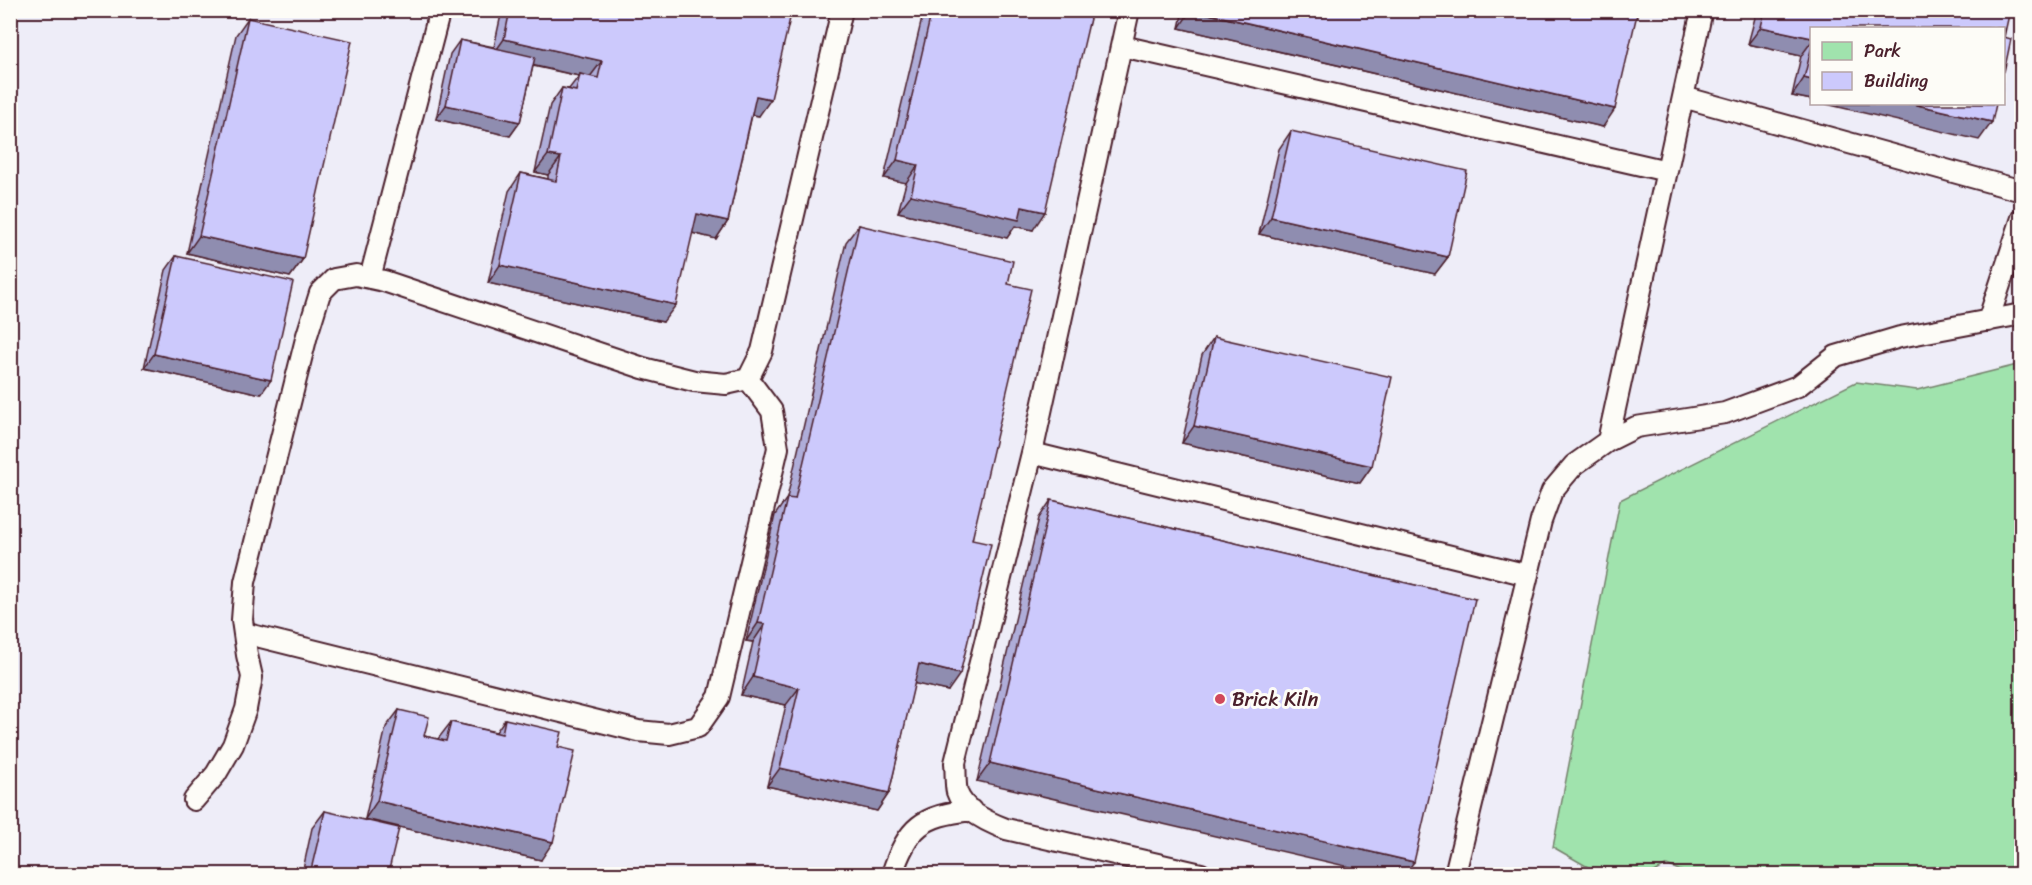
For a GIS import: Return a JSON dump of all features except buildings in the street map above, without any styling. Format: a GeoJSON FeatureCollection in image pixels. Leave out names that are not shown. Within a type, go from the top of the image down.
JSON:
{"type":"FeatureCollection","features":[{"type":"Feature","properties":{"kind":"lane"},"geometry":{"type":"LineString","coordinates":[[370,278],[440,10]]}},
{"type":"Feature","properties":{"kind":"lane"},"geometry":{"type":"LineString","coordinates":[[748,379],[762,351],[842,10]]}},
{"type":"Feature","properties":{"kind":"lane"},"geometry":{"type":"LineString","coordinates":[[1129,10],[1032,453],[955,763],[957,793],[971,810],[987,822],[1006,829],[1201,874]]}},
{"type":"Feature","properties":{"kind":"lane"},"geometry":{"type":"LineString","coordinates":[[1608,441],[1702,10]]}},
{"type":"Feature","properties":{"kind":"lane"},"geometry":{"type":"LineString","coordinates":[[1122,46],[1666,171]]}},
{"type":"Feature","properties":{"kind":"lane"},"geometry":{"type":"LineString","coordinates":[[1683,97],[2022,191]]}},
{"type":"Feature","properties":{"kind":"lane"},"geometry":{"type":"LineString","coordinates":[[1988,321],[2022,218]]}},
{"type":"Feature","properties":{"kind":"lane"},"geometry":{"type":"LineString","coordinates":[[194,800],[216,774],[233,745],[246,709],[252,677],[242,620],[245,582],[307,335],[320,293],[334,279],[357,275],[370,278],[643,368],[694,381],[726,384],[748,379]]}},
{"type":"Feature","properties":{"kind":"lane"},"geometry":{"type":"LineString","coordinates":[[1455,874],[1541,521],[1552,491],[1574,465],[1608,441],[1636,427],[1725,413],[1798,386],[1836,356],[1900,337],[2022,314]]}},
{"type":"Feature","properties":{"kind":"lane"},"geometry":{"type":"LineString","coordinates":[[244,633],[638,731],[669,734],[698,727],[719,698],[778,448],[772,411],[748,379]]}},
{"type":"Feature","properties":{"kind":"lane"},"geometry":{"type":"LineString","coordinates":[[1032,453],[1528,575]]}},
{"type":"Feature","properties":{"kind":"lane"},"geometry":{"type":"LineString","coordinates":[[892,874],[905,844],[913,831],[921,824],[948,813],[971,810]]}},
{"type":"Feature","properties":{"kind":"shaded area"},"geometry":{"type":"Polygon","coordinates":[[[11,11],[2021,11],[2021,874],[11,874],[11,11]]]}},
{"type":"Feature","properties":{"kind":"green space"},"geometry":{"type":"Polygon","coordinates":[[[2021,364],[2021,874],[1688,874],[1667,865],[1651,874],[1600,874],[1553,847],[1620,500],[1856,382],[1917,390],[2021,364]]]}},
{"type":"Feature","properties":{"kind":"place","name":"Brick Kiln"},"geometry":{"type":"Point","coordinates":[1220,699]}}]}
